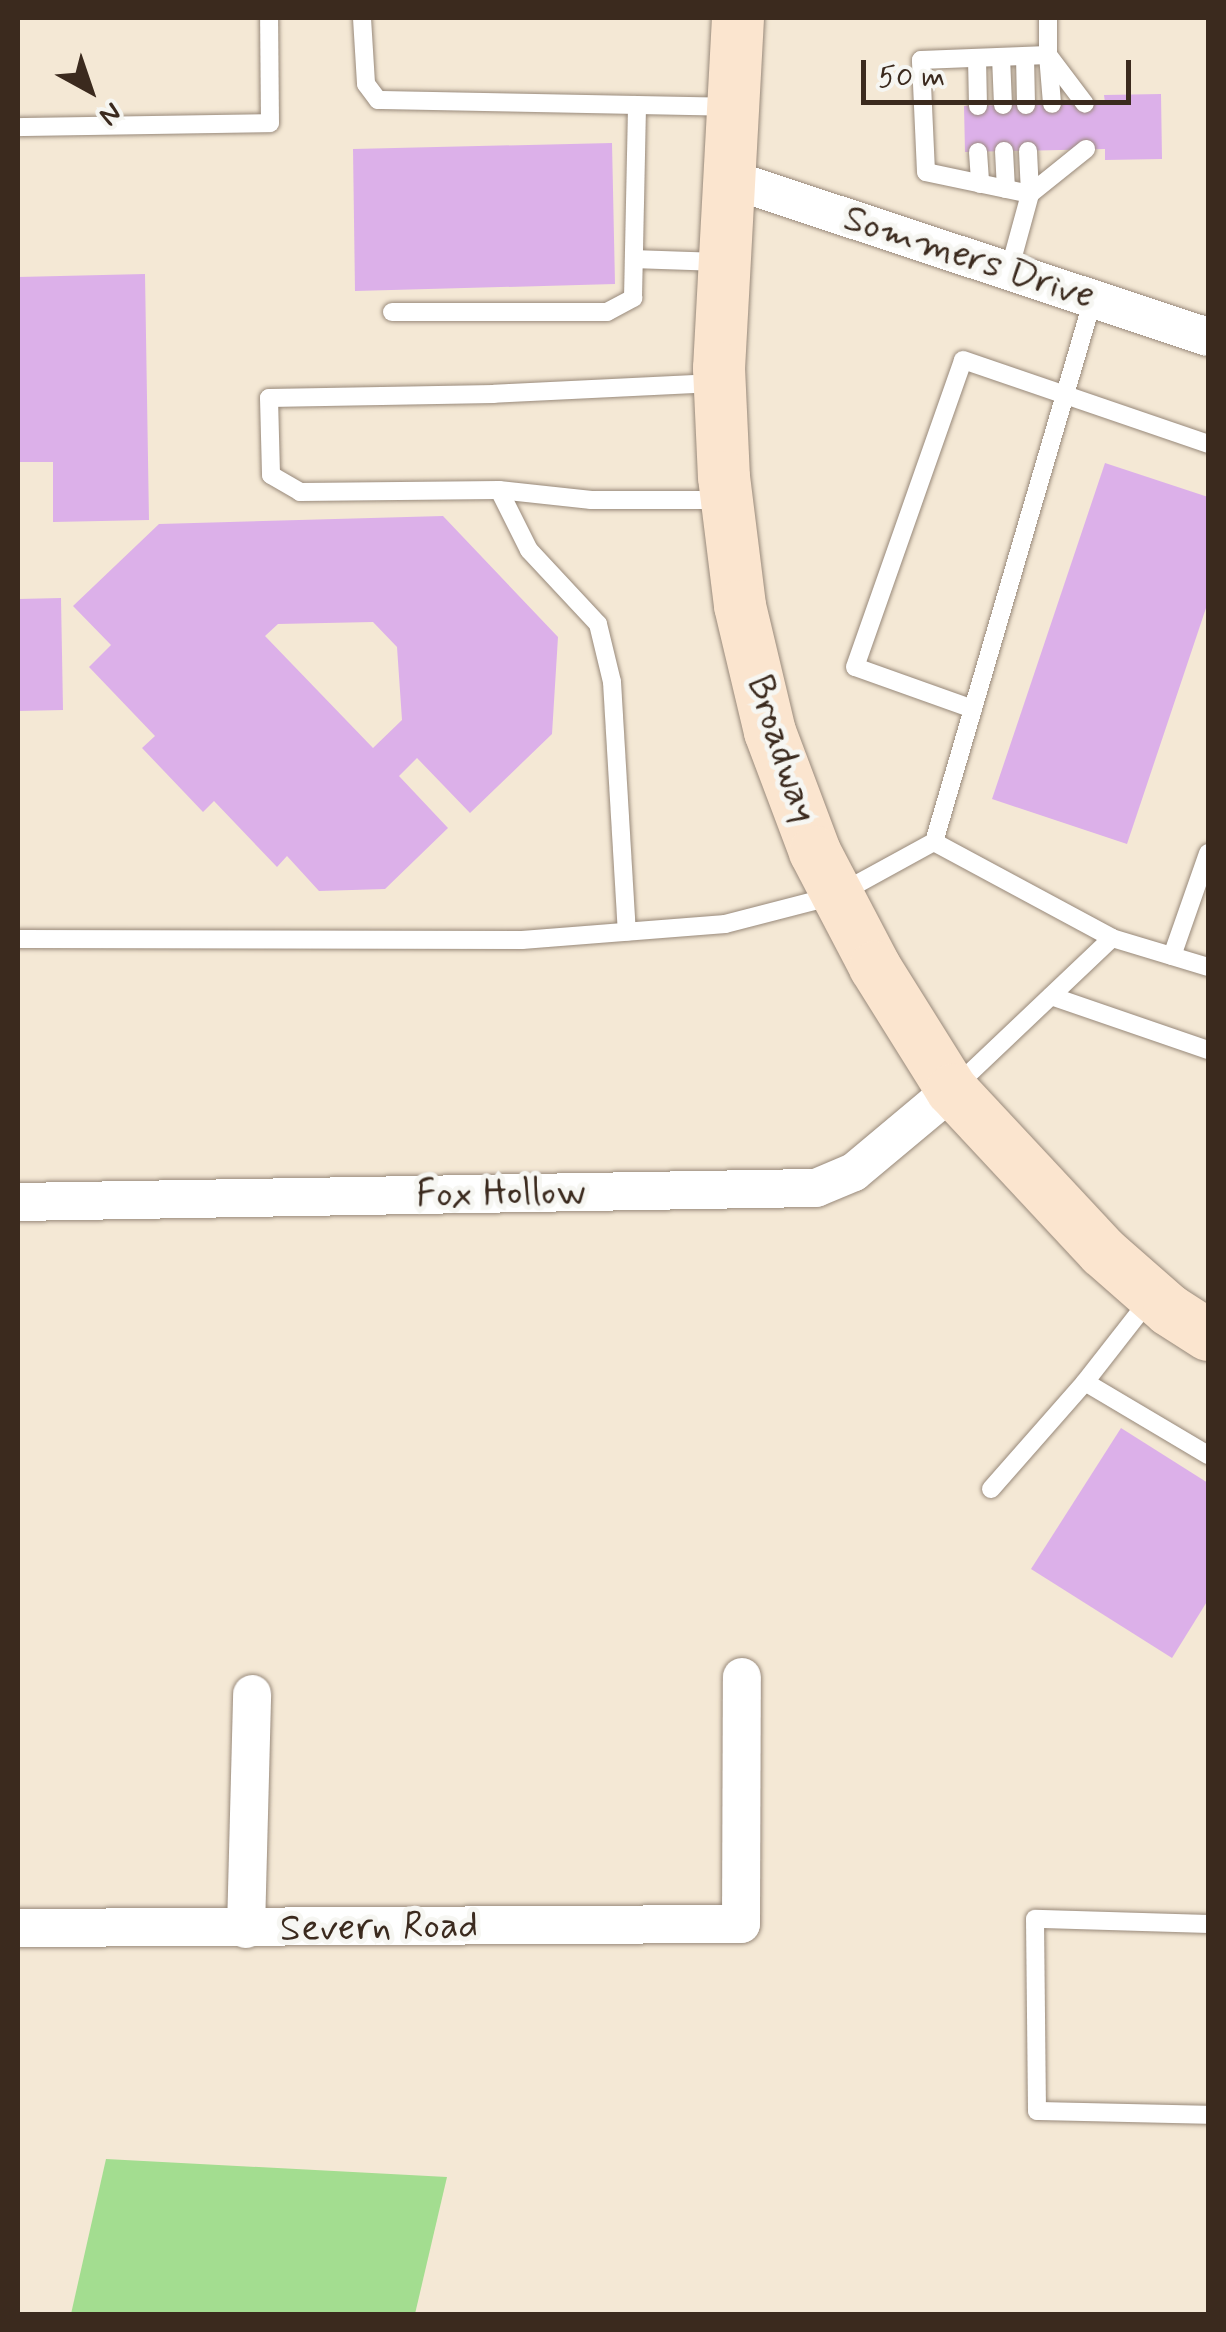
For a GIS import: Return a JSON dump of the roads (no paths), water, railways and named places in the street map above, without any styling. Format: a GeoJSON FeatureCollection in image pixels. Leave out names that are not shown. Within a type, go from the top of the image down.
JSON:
{"type":"FeatureCollection","features":[{"type":"Feature","properties":{"kind":"main road","name":"Broadway"},"geometry":{"type":"LineString","coordinates":[[738,18],[720,382],[727,500],[740,606],[770,732],[814,852],[875,968],[952,1090],[1039,1187],[1153,1296],[1208,1335]]}},
{"type":"Feature","properties":{"kind":"street","name":"Sommers Drive"},"geometry":{"type":"LineString","coordinates":[[730,179],[1208,337]]}},
{"type":"Feature","properties":{"kind":"street","name":"Fox Hollow"},"geometry":{"type":"LineString","coordinates":[[18,1202],[816,1188],[854,1172],[952,1090]]}},
{"type":"Feature","properties":{"kind":"street","name":"Severn Road"},"geometry":{"type":"LineString","coordinates":[[18,1928],[246,1930],[741,1924],[742,1677]]}},
{"type":"Feature","properties":{"kind":"street"},"geometry":{"type":"LineString","coordinates":[[246,1930],[252,1694]]}},
{"type":"Feature","properties":{"kind":"lane"},"geometry":{"type":"LineString","coordinates":[[18,127],[270,124],[269,18]]}},
{"type":"Feature","properties":{"kind":"lane"},"geometry":{"type":"LineString","coordinates":[[362,18],[366,84],[378,100],[734,107]]}},
{"type":"Feature","properties":{"kind":"lane"},"geometry":{"type":"LineString","coordinates":[[1048,18],[1052,104]]}},
{"type":"Feature","properties":{"kind":"lane"},"geometry":{"type":"LineString","coordinates":[[1030,194],[926,172],[922,60],[1048,55]]}},
{"type":"Feature","properties":{"kind":"lane"},"geometry":{"type":"LineString","coordinates":[[1048,55],[1085,104]]}},
{"type":"Feature","properties":{"kind":"lane"},"geometry":{"type":"LineString","coordinates":[[1025,56],[1026,105]]}},
{"type":"Feature","properties":{"kind":"lane"},"geometry":{"type":"LineString","coordinates":[[1001,57],[1003,106]]}},
{"type":"Feature","properties":{"kind":"lane"},"geometry":{"type":"LineString","coordinates":[[977,58],[978,106]]}},
{"type":"Feature","properties":{"kind":"lane"},"geometry":{"type":"LineString","coordinates":[[392,312],[608,312],[633,298],[637,105]]}},
{"type":"Feature","properties":{"kind":"lane"},"geometry":{"type":"LineString","coordinates":[[1030,194],[1086,149]]}},
{"type":"Feature","properties":{"kind":"lane"},"geometry":{"type":"LineString","coordinates":[[1009,271],[1030,194],[1028,150]]}},
{"type":"Feature","properties":{"kind":"lane"},"geometry":{"type":"LineString","coordinates":[[1054,150],[1055,174]]}},
{"type":"Feature","properties":{"kind":"lane"},"geometry":{"type":"LineString","coordinates":[[1004,151],[1006,189]]}},
{"type":"Feature","properties":{"kind":"lane"},"geometry":{"type":"LineString","coordinates":[[978,152],[980,184]]}},
{"type":"Feature","properties":{"kind":"lane"},"geometry":{"type":"LineString","coordinates":[[634,259],[726,263]]}},
{"type":"Feature","properties":{"kind":"lane"},"geometry":{"type":"LineString","coordinates":[[18,939],[522,940],[725,924],[837,895],[934,842],[1093,299]]}},
{"type":"Feature","properties":{"kind":"lane"},"geometry":{"type":"LineString","coordinates":[[973,709],[855,667],[963,360],[1208,444]]}},
{"type":"Feature","properties":{"kind":"lane"},"geometry":{"type":"LineString","coordinates":[[720,382],[494,394],[268,398],[270,475],[300,492],[498,490],[591,500],[727,500]]}},
{"type":"Feature","properties":{"kind":"lane"},"geometry":{"type":"LineString","coordinates":[[498,490],[529,550],[598,624],[612,682],[627,932]]}},
{"type":"Feature","properties":{"kind":"lane"},"geometry":{"type":"LineString","coordinates":[[934,842],[1112,938],[1208,967]]}},
{"type":"Feature","properties":{"kind":"lane"},"geometry":{"type":"LineString","coordinates":[[1172,956],[1208,853]]}},
{"type":"Feature","properties":{"kind":"lane"},"geometry":{"type":"LineString","coordinates":[[952,1090],[1112,938]]}},
{"type":"Feature","properties":{"kind":"lane"},"geometry":{"type":"LineString","coordinates":[[1051,996],[1208,1050]]}},
{"type":"Feature","properties":{"kind":"lane"},"geometry":{"type":"LineString","coordinates":[[991,1489],[1085,1382],[1153,1296]]}},
{"type":"Feature","properties":{"kind":"lane"},"geometry":{"type":"LineString","coordinates":[[1085,1382],[1208,1455]]}},
{"type":"Feature","properties":{"kind":"lane"},"geometry":{"type":"LineString","coordinates":[[1208,1924],[1035,1919],[1037,2112],[1208,2115]]}}]}
